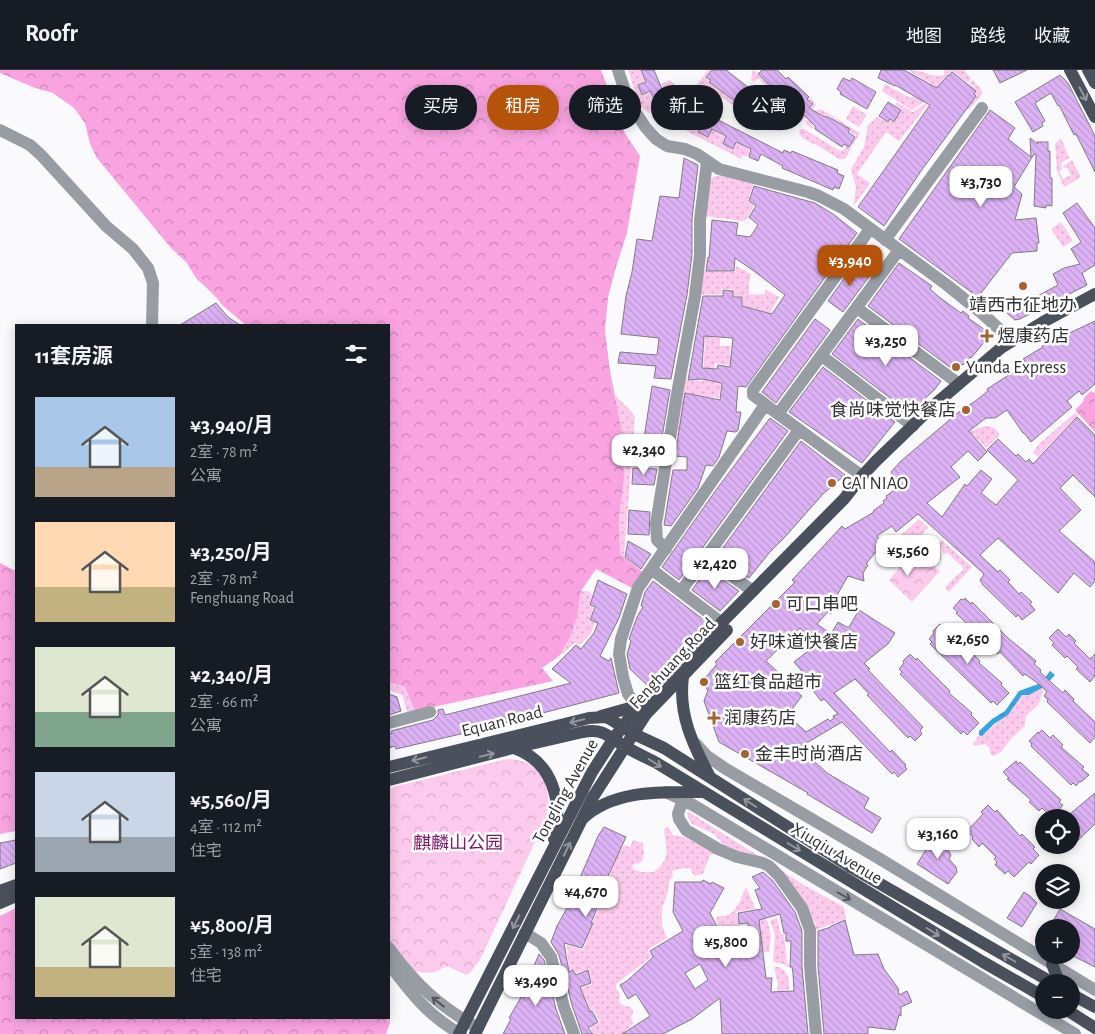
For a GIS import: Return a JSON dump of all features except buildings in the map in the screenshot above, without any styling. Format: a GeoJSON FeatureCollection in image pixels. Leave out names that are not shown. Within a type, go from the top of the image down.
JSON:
{"type":"FeatureCollection","features":[{"type":"Feature","properties":{"kind":"main road"},"geometry":{"type":"LineString","coordinates":[[1070,70],[1095,117]]}},
{"type":"Feature","properties":{"kind":"main road"},"geometry":{"type":"LineString","coordinates":[[1088,70],[1095,83]]}},
{"type":"Feature","properties":{"kind":"main road","name":"Fenghuang Road"},"geometry":{"type":"LineString","coordinates":[[623,726],[640,704],[844,499],[862,476],[913,426],[1001,348],[1043,322],[1095,294]]}},
{"type":"Feature","properties":{"kind":"main road","name":"Fenghuang Road"},"geometry":{"type":"LineString","coordinates":[[634,734],[646,714],[848,503],[880,466],[937,412],[1017,346],[1047,327],[1095,303]]}},
{"type":"Feature","properties":{"kind":"main road"},"geometry":{"type":"LineString","coordinates":[[683,677],[682,704],[687,728],[698,755],[711,779]]}},
{"type":"Feature","properties":{"kind":"main road","name":"Equan Road"},"geometry":{"type":"LineString","coordinates":[[390,767],[596,717],[640,704]]}},
{"type":"Feature","properties":{"kind":"main road"},"geometry":{"type":"LineString","coordinates":[[596,717],[605,717],[623,726]]}},
{"type":"Feature","properties":{"kind":"main road","name":"Xiuqiu Avenue"},"geometry":{"type":"LineString","coordinates":[[623,726],[634,734],[664,748],[870,878],[1038,974]]}},
{"type":"Feature","properties":{"kind":"main road","name":"Tongling Avenue"},"geometry":{"type":"LineString","coordinates":[[460,1034],[592,772],[623,726]]}},
{"type":"Feature","properties":{"kind":"main road","name":"Equan Road"},"geometry":{"type":"LineString","coordinates":[[390,780],[592,730],[605,732],[614,738]]}},
{"type":"Feature","properties":{"kind":"main road","name":"Tongling Avenue"},"geometry":{"type":"LineString","coordinates":[[477,1031],[596,790],[634,734]]}},
{"type":"Feature","properties":{"kind":"main road","name":"Xiuqiu Avenue"},"geometry":{"type":"LineString","coordinates":[[614,738],[625,747],[644,756],[1035,992]]}},
{"type":"Feature","properties":{"kind":"main road"},"geometry":{"type":"LineString","coordinates":[[514,748],[538,762],[549,775],[554,788],[557,814],[555,835],[550,855]]}},
{"type":"Feature","properties":{"kind":"main road"},"geometry":{"type":"LineString","coordinates":[[580,821],[589,813],[619,799],[644,793],[703,792]]}},
{"type":"Feature","properties":{"kind":"main road"},"geometry":{"type":"LineString","coordinates":[[0,891],[15,885]]}},
{"type":"Feature","properties":{"kind":"main road"},"geometry":{"type":"LineString","coordinates":[[0,903],[15,896]]}},
{"type":"Feature","properties":{"kind":"main road"},"geometry":{"type":"LineString","coordinates":[[1052,964],[1056,974]]}},
{"type":"Feature","properties":{"kind":"main road"},"geometry":{"type":"LineString","coordinates":[[1080,999],[1095,1007]]}},
{"type":"Feature","properties":{"kind":"main road"},"geometry":{"type":"LineString","coordinates":[[1080,1018],[1094,1027]]}},
{"type":"Feature","properties":{"kind":"street"},"geometry":{"type":"LineString","coordinates":[[618,70],[634,110],[646,128],[667,146],[685,149],[697,154],[719,168],[775,182],[819,196],[844,209],[984,315],[1012,341]]}},
{"type":"Feature","properties":{"kind":"street"},"geometry":{"type":"LineString","coordinates":[[886,240],[982,108]]}},
{"type":"Feature","properties":{"kind":"street"},"geometry":{"type":"LineString","coordinates":[[0,130],[30,145],[41,155],[106,226],[133,249],[148,268],[153,284],[152,324]]}},
{"type":"Feature","properties":{"kind":"street"},"geometry":{"type":"LineString","coordinates":[[666,549],[658,540],[656,524],[678,387],[696,296],[700,255],[700,220],[707,161]]}},
{"type":"Feature","properties":{"kind":"street"},"geometry":{"type":"LineString","coordinates":[[862,476],[765,405],[753,395],[753,390],[870,229]]}},
{"type":"Feature","properties":{"kind":"street"},"geometry":{"type":"LineString","coordinates":[[778,414],[899,250]]}},
{"type":"Feature","properties":{"kind":"street"},"geometry":{"type":"LineString","coordinates":[[854,251],[882,272]]}},
{"type":"Feature","properties":{"kind":"street"},"geometry":{"type":"LineString","coordinates":[[857,308],[959,384]]}},
{"type":"Feature","properties":{"kind":"street"},"geometry":{"type":"LineString","coordinates":[[822,356],[913,426]]}},
{"type":"Feature","properties":{"kind":"street"},"geometry":{"type":"LineString","coordinates":[[640,704],[631,700],[625,685],[619,654],[621,639],[638,588],[765,405]]}},
{"type":"Feature","properties":{"kind":"street"},"geometry":{"type":"LineString","coordinates":[[681,591],[799,430]]}},
{"type":"Feature","properties":{"kind":"street"},"geometry":{"type":"LineString","coordinates":[[706,558],[753,591]]}},
{"type":"Feature","properties":{"kind":"street"},"geometry":{"type":"LineString","coordinates":[[651,569],[722,623]]}},
{"type":"Feature","properties":{"kind":"street"},"geometry":{"type":"LineString","coordinates":[[390,722],[430,712]]}},
{"type":"Feature","properties":{"kind":"street"},"geometry":{"type":"LineString","coordinates":[[692,738],[707,756],[726,769],[880,859],[1035,954]]}},
{"type":"Feature","properties":{"kind":"street"},"geometry":{"type":"LineString","coordinates":[[666,792],[685,801],[1075,1034]]}},
{"type":"Feature","properties":{"kind":"street"},"geometry":{"type":"LineString","coordinates":[[685,801],[681,805],[678,814],[686,830],[718,849],[737,857],[769,866],[779,876],[802,908],[810,930],[810,966],[816,1034]]}},
{"type":"Feature","properties":{"kind":"street"},"geometry":{"type":"LineString","coordinates":[[525,933],[541,943],[551,957],[564,1007],[574,1034]]}},
{"type":"Feature","properties":{"kind":"street"},"geometry":{"type":"LineString","coordinates":[[390,949],[403,968],[423,990],[477,1031]]}},
{"type":"Feature","properties":{"kind":"street"},"geometry":{"type":"LineString","coordinates":[[1052,964],[1095,990]]}},
{"type":"Feature","properties":{"kind":"street"},"geometry":{"type":"LineString","coordinates":[[390,965],[416,1000],[438,1020],[460,1034]]}},
{"type":"Feature","properties":{"kind":"green space"},"geometry":{"type":"Polygon","coordinates":[[[0,70],[601,70],[607,85],[569,85],[569,130],[624,130],[640,156],[627,233],[608,298],[605,330],[610,371],[623,437],[624,480],[619,518],[620,554],[643,572],[634,589],[596,569],[581,591],[577,617],[570,637],[559,656],[542,668],[553,681],[415,711],[405,687],[390,682],[390,324],[245,324],[223,306],[196,278],[187,263],[171,248],[97,158],[90,144],[85,123],[74,108],[53,93],[35,88],[0,73],[0,70]]]}},
{"type":"Feature","properties":{"kind":"green space"},"geometry":{"type":"Polygon","coordinates":[[[628,70],[640,70],[645,81],[633,85],[628,70]]]}},
{"type":"Feature","properties":{"kind":"green space"},"geometry":{"type":"Polygon","coordinates":[[[708,70],[711,70],[705,77],[712,85],[697,84],[708,70]]]}},
{"type":"Feature","properties":{"kind":"green space"},"geometry":{"type":"Polygon","coordinates":[[[753,70],[766,83],[768,82],[771,85],[766,85],[758,78],[754,82],[751,79],[753,70]]]}},
{"type":"Feature","properties":{"kind":"green space"},"geometry":{"type":"Polygon","coordinates":[[[910,70],[940,76],[944,75],[944,70],[964,70],[971,79],[968,83],[952,71],[947,74],[940,84],[968,107],[977,95],[975,94],[977,91],[970,84],[973,80],[981,89],[982,94],[969,110],[938,87],[929,96],[934,85],[910,70]]]}},
{"type":"Feature","properties":{"kind":"green space"},"geometry":{"type":"Polygon","coordinates":[[[670,80],[675,85],[661,85],[661,84],[670,80]]]}},
{"type":"Feature","properties":{"kind":"green space"},"geometry":{"type":"Polygon","coordinates":[[[885,84],[910,98],[913,96],[918,97],[925,101],[912,110],[882,91],[885,84]]]}},
{"type":"Feature","properties":{"kind":"green space"},"geometry":{"type":"Polygon","coordinates":[[[938,89],[899,141],[886,132],[857,174],[870,183],[853,207],[856,188],[851,169],[864,147],[868,125],[877,117],[894,123],[902,109],[895,105],[896,102],[913,112],[925,104],[938,89]]]}},
{"type":"Feature","properties":{"kind":"green space"},"geometry":{"type":"Polygon","coordinates":[[[723,91],[733,101],[733,105],[723,99],[723,91]]]}},
{"type":"Feature","properties":{"kind":"green space"},"geometry":{"type":"Polygon","coordinates":[[[650,92],[651,113],[641,107],[641,94],[642,96],[650,92]]]}},
{"type":"Feature","properties":{"kind":"green space"},"geometry":{"type":"Polygon","coordinates":[[[810,97],[816,105],[805,117],[805,114],[814,104],[809,99],[810,97]]]}},
{"type":"Feature","properties":{"kind":"green space"},"geometry":{"type":"Polygon","coordinates":[[[853,106],[867,115],[859,127],[846,119],[853,106]]]}},
{"type":"Feature","properties":{"kind":"green space"},"geometry":{"type":"Polygon","coordinates":[[[821,109],[860,133],[845,159],[839,159],[804,139],[799,134],[800,130],[805,130],[840,151],[844,150],[845,145],[850,148],[856,135],[844,125],[843,127],[831,120],[832,118],[826,114],[825,116],[818,112],[811,125],[815,127],[814,129],[807,125],[806,122],[816,111],[821,109]]]}},
{"type":"Feature","properties":{"kind":"green space"},"geometry":{"type":"Polygon","coordinates":[[[685,130],[698,130],[697,132],[709,138],[712,130],[725,137],[722,145],[733,150],[737,143],[750,150],[748,156],[741,156],[743,160],[685,130]]]}},
{"type":"Feature","properties":{"kind":"green space"},"geometry":{"type":"Polygon","coordinates":[[[1061,138],[1069,158],[1061,163],[1062,170],[1059,171],[1063,179],[1071,175],[1067,167],[1064,168],[1063,166],[1072,160],[1081,177],[1064,187],[1057,171],[1055,144],[1061,138]]]}},
{"type":"Feature","properties":{"kind":"green space"},"geometry":{"type":"Polygon","coordinates":[[[722,175],[754,182],[748,201],[754,206],[746,220],[705,216],[711,179],[722,175]]]}},
{"type":"Feature","properties":{"kind":"green space"},"geometry":{"type":"Polygon","coordinates":[[[1061,222],[1072,239],[1063,247],[1051,229],[1061,222]]]}},
{"type":"Feature","properties":{"kind":"green space"},"geometry":{"type":"Polygon","coordinates":[[[736,266],[751,274],[749,295],[765,294],[765,289],[779,297],[770,313],[753,308],[751,312],[743,312],[743,297],[734,296],[733,289],[722,289],[721,294],[698,295],[701,271],[735,272],[736,266]]]}},
{"type":"Feature","properties":{"kind":"green space"},"geometry":{"type":"Polygon","coordinates":[[[705,335],[713,335],[714,338],[720,338],[720,346],[730,346],[730,356],[738,356],[735,366],[715,363],[712,381],[721,383],[719,398],[688,394],[693,439],[673,436],[681,380],[703,381],[705,335]]]}},
{"type":"Feature","properties":{"kind":"green space"},"geometry":{"type":"Polygon","coordinates":[[[1091,391],[1095,393],[1095,432],[1075,410],[1091,391]]]}},
{"type":"Feature","properties":{"kind":"green space"},"geometry":{"type":"Polygon","coordinates":[[[615,396],[635,417],[624,557],[620,554],[619,518],[624,480],[623,437],[615,396]]]}},
{"type":"Feature","properties":{"kind":"green space"},"geometry":{"type":"Polygon","coordinates":[[[1075,413],[1078,416],[1038,457],[1033,452],[1040,443],[1075,413]]]}},
{"type":"Feature","properties":{"kind":"green space"},"geometry":{"type":"Polygon","coordinates":[[[986,426],[995,428],[1000,435],[986,448],[970,431],[986,426]]]}},
{"type":"Feature","properties":{"kind":"green space"},"geometry":{"type":"Polygon","coordinates":[[[919,519],[928,528],[901,556],[887,537],[891,534],[895,540],[919,519]]]}},
{"type":"Feature","properties":{"kind":"green space"},"geometry":{"type":"Polygon","coordinates":[[[942,540],[972,567],[949,592],[945,588],[963,568],[947,552],[944,555],[942,549],[937,545],[942,540]]]}},
{"type":"Feature","properties":{"kind":"green space"},"geometry":{"type":"Polygon","coordinates":[[[929,547],[935,547],[941,551],[941,559],[934,566],[940,571],[912,602],[889,580],[915,549],[922,554],[929,547]]]}},
{"type":"Feature","properties":{"kind":"green space"},"geometry":{"type":"Polygon","coordinates":[[[0,563],[15,570],[15,831],[0,834],[0,563]]]}},
{"type":"Feature","properties":{"kind":"green space"},"geometry":{"type":"Polygon","coordinates":[[[581,591],[588,591],[592,595],[589,606],[593,608],[589,621],[595,623],[591,633],[580,645],[575,643],[559,656],[573,625],[581,591]]]}},
{"type":"Feature","properties":{"kind":"green space"},"geometry":{"type":"Polygon","coordinates":[[[390,682],[405,687],[415,711],[407,712],[402,695],[390,690],[390,682]]]}},
{"type":"Feature","properties":{"kind":"green space"},"geometry":{"type":"Polygon","coordinates":[[[1044,687],[1039,704],[1026,716],[1025,726],[1001,752],[994,756],[991,755],[989,747],[985,744],[974,746],[973,744],[979,735],[983,735],[1013,709],[1018,699],[1023,695],[1029,695],[1044,687]]]}},
{"type":"Feature","properties":{"kind":"green space","name":"麒麟山公园"},"geometry":{"type":"Polygon","coordinates":[[[507,759],[520,760],[530,765],[544,779],[548,800],[544,823],[480,960],[470,973],[466,975],[447,966],[435,972],[423,973],[414,971],[406,965],[390,942],[390,788],[507,759]]]}},
{"type":"Feature","properties":{"kind":"green space"},"geometry":{"type":"Polygon","coordinates":[[[689,812],[809,888],[844,907],[846,919],[812,931],[816,924],[791,885],[727,848],[714,834],[692,824],[687,813],[689,812]]]}},
{"type":"Feature","properties":{"kind":"green space"},"geometry":{"type":"Polygon","coordinates":[[[668,827],[673,835],[684,837],[715,853],[710,855],[703,874],[694,876],[690,868],[672,871],[673,877],[670,880],[666,899],[662,907],[662,925],[667,938],[649,949],[651,957],[616,984],[620,994],[619,1002],[624,1006],[631,1007],[633,1012],[631,1018],[633,1024],[626,1030],[627,1034],[594,1034],[590,1028],[600,1022],[594,1010],[590,1011],[581,988],[592,984],[589,969],[576,973],[575,970],[569,970],[567,945],[583,950],[617,856],[624,845],[630,847],[633,840],[643,843],[644,853],[642,862],[632,865],[633,869],[641,872],[654,872],[660,867],[666,857],[664,829],[668,827]]]}},
{"type":"Feature","properties":{"kind":"green space"},"geometry":{"type":"Polygon","coordinates":[[[746,887],[755,908],[768,922],[771,936],[769,952],[763,952],[760,923],[757,923],[754,909],[736,912],[739,926],[746,926],[749,953],[731,953],[716,920],[717,917],[728,915],[735,910],[746,887]]]}},
{"type":"Feature","properties":{"kind":"green space"},"geometry":{"type":"Polygon","coordinates":[[[15,908],[15,1019],[390,1019],[390,1023],[386,1034],[0,1034],[0,916],[15,908]]]}},
{"type":"Feature","properties":{"kind":"green space"},"geometry":{"type":"Polygon","coordinates":[[[777,918],[781,934],[784,934],[787,962],[790,968],[773,961],[775,935],[770,920],[777,918]]]}},
{"type":"Feature","properties":{"kind":"green space"},"geometry":{"type":"Polygon","coordinates":[[[774,967],[779,967],[786,973],[789,979],[789,990],[777,991],[778,985],[774,967]]]}},
{"type":"Feature","properties":{"kind":"water"},"geometry":{"type":"Polygon","coordinates":[[[1050,671],[1055,675],[1044,687],[1029,695],[1022,695],[1008,715],[994,724],[982,736],[979,735],[979,731],[992,719],[1005,711],[1019,691],[1041,683],[1050,671]]]}},
{"type":"Feature","properties":{"kind":"place","name":"靖西市征地办"},"geometry":{"type":"Point","coordinates":[1023,286]}},
{"type":"Feature","properties":{"kind":"place","name":"煜康药店"},"geometry":{"type":"Point","coordinates":[987,336]}},
{"type":"Feature","properties":{"kind":"place","name":"Yunda Express"},"geometry":{"type":"Point","coordinates":[956,367]}},
{"type":"Feature","properties":{"kind":"place","name":"食尚味觉快餐店"},"geometry":{"type":"Point","coordinates":[966,410]}},
{"type":"Feature","properties":{"kind":"place","name":"CAI NIAO"},"geometry":{"type":"Point","coordinates":[832,483]}},
{"type":"Feature","properties":{"kind":"place","name":"可口串吧"},"geometry":{"type":"Point","coordinates":[776,604]}},
{"type":"Feature","properties":{"kind":"place","name":"好味道快餐店"},"geometry":{"type":"Point","coordinates":[740,642]}},
{"type":"Feature","properties":{"kind":"place","name":"篮红食品超市"},"geometry":{"type":"Point","coordinates":[704,682]}},
{"type":"Feature","properties":{"kind":"place","name":"润康药店"},"geometry":{"type":"Point","coordinates":[714,718]}},
{"type":"Feature","properties":{"kind":"place","name":"金丰时尚酒店"},"geometry":{"type":"Point","coordinates":[745,754]}}]}
